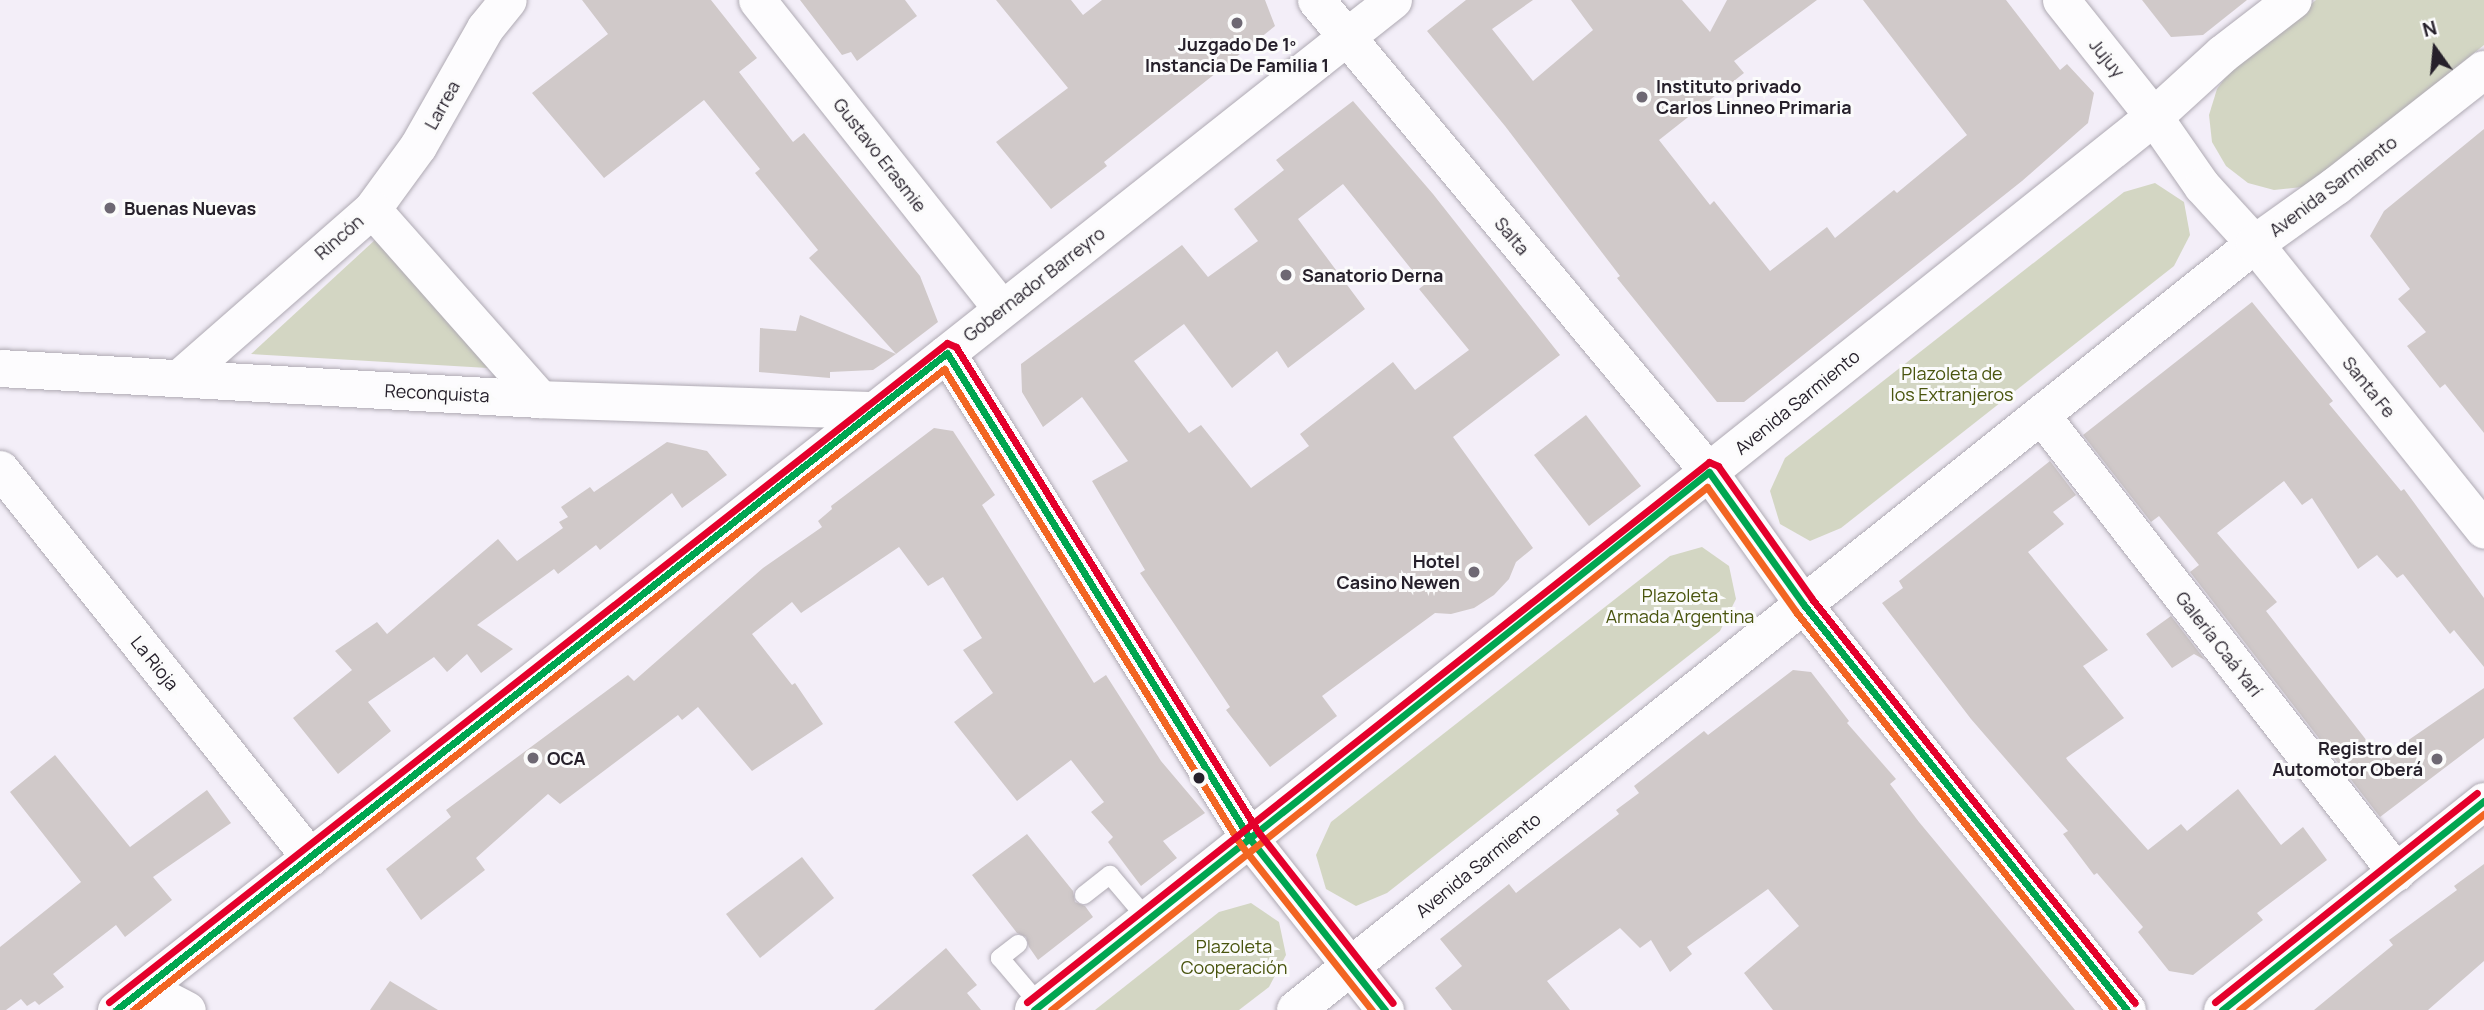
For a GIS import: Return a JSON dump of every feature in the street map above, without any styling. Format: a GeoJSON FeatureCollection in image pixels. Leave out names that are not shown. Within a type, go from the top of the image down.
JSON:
{"type":"FeatureCollection","features":[{"type":"Feature","properties":{"kind":"main road","name":"Avenida Sarmiento"},"geometry":{"type":"LineString","coordinates":[[1037,1007],[2154,117],[2223,54],[2294,0]]}},
{"type":"Feature","properties":{"kind":"main road","name":"Avenida Sarmiento"},"geometry":{"type":"LineString","coordinates":[[1296,1010],[2255,244],[2336,186],[2484,70]]}},
{"type":"Feature","properties":{"kind":"street","name":"Larrea"},"geometry":{"type":"LineString","coordinates":[[372,209],[418,146],[485,28],[508,0]]}},
{"type":"Feature","properties":{"kind":"street","name":"Gustavo Erasmie"},"geometry":{"type":"LineString","coordinates":[[757,0],[1002,309]]}},
{"type":"Feature","properties":{"kind":"street","name":"Salta"},"geometry":{"type":"LineString","coordinates":[[1316,0],[1709,472],[1804,605],[2127,1010]]}},
{"type":"Feature","properties":{"kind":"street","name":"Gobernador Barreyro"},"geometry":{"type":"LineString","coordinates":[[116,1010],[1393,0]]}},
{"type":"Feature","properties":{"kind":"street","name":"Jujuy"},"geometry":{"type":"LineString","coordinates":[[2061,0],[2154,117],[2202,186],[2255,244]]}},
{"type":"Feature","properties":{"kind":"street","name":"Rincón"},"geometry":{"type":"LineString","coordinates":[[179,378],[372,209],[540,399]]}},
{"type":"Feature","properties":{"kind":"street","name":"Santa Fe"},"geometry":{"type":"LineString","coordinates":[[2255,244],[2484,530]]}},
{"type":"Feature","properties":{"kind":"street"},"geometry":{"type":"LineString","coordinates":[[947,353],[1250,839],[1385,1010]]}},
{"type":"Feature","properties":{"kind":"street","name":"Reconquista"},"geometry":{"type":"LineString","coordinates":[[0,368],[540,399],[874,410]]}},
{"type":"Feature","properties":{"kind":"street","name":"Galería Caá Yarí"},"geometry":{"type":"LineString","coordinates":[[2041,415],[2396,872]]}},
{"type":"Feature","properties":{"kind":"street","name":"La Rioja"},"geometry":{"type":"LineString","coordinates":[[0,469],[310,856]]}},
{"type":"Feature","properties":{"kind":"street"},"geometry":{"type":"LineString","coordinates":[[2222,1010],[2484,801]]}},
{"type":"Feature","properties":{"kind":"street"},"geometry":{"type":"LineString","coordinates":[[144,988],[187,1010]]}},
{"type":"Feature","properties":{"kind":"lane"},"geometry":{"type":"LineString","coordinates":[[1084,894],[1110,875],[1148,920]]}},
{"type":"Feature","properties":{"kind":"lane"},"geometry":{"type":"LineString","coordinates":[[1018,944],[1000,958],[1037,1007]]}},
{"type":"Feature","properties":{"kind":"green space"},"geometry":{"type":"Polygon","coordinates":[[[2316,0],[2484,0],[2484,45],[2325,173],[2302,187],[2274,190],[2248,183],[2226,166],[2212,142],[2209,115],[2217,89],[2233,67],[2316,0]]]}},
{"type":"Feature","properties":{"kind":"green space","name":"Plazoleta de los Extranjeros"},"geometry":{"type":"Polygon","coordinates":[[[2155,183],[2184,202],[2190,235],[2174,266],[1841,528],[1810,541],[1780,524],[1770,491],[1785,458],[2124,192],[2155,183]]]}},
{"type":"Feature","properties":{"kind":"green space"},"geometry":{"type":"Polygon","coordinates":[[[376,239],[488,368],[251,354],[376,239]]]}},
{"type":"Feature","properties":{"kind":"green space","name":"Plazoleta Armada Argentina"},"geometry":{"type":"Polygon","coordinates":[[[1702,547],[1729,566],[1736,599],[1720,631],[1387,893],[1356,906],[1326,889],[1316,855],[1331,822],[1670,556],[1702,547]]]}},
{"type":"Feature","properties":{"kind":"green space","name":"Plazoleta Cooperación"},"geometry":{"type":"Polygon","coordinates":[[[1251,903],[1279,922],[1286,955],[1269,987],[1239,1010],[1095,1010],[1219,912],[1251,903]]]}},
{"type":"Feature","properties":{"kind":"building"},"geometry":{"type":"Polygon","coordinates":[[[582,0],[711,0],[757,58],[739,72],[793,142],[804,133],[920,276],[938,322],[896,354],[809,258],[818,250],[755,173],[760,169],[704,100],[604,178],[532,93],[608,34],[582,0]]]}},
{"type":"Feature","properties":{"kind":"building"},"geometry":{"type":"Polygon","coordinates":[[[800,0],[905,0],[917,16],[857,61],[851,52],[842,55],[800,0]]]}},
{"type":"Feature","properties":{"kind":"building"},"geometry":{"type":"Polygon","coordinates":[[[996,0],[1071,0],[1083,15],[1102,0],[1265,0],[1275,26],[1104,162],[1107,166],[1051,209],[996,142],[1068,88],[996,0]]]}},
{"type":"Feature","properties":{"kind":"building"},"geometry":{"type":"Polygon","coordinates":[[[1466,0],[1533,0],[1492,29],[1533,81],[1593,30],[1571,0],[1682,0],[1710,32],[1727,0],[1817,0],[1734,61],[1744,73],[1659,140],[1710,205],[1714,201],[1770,271],[1827,227],[1835,238],[1894,190],[1897,193],[1967,135],[1863,0],[2006,0],[2060,70],[2067,64],[2094,93],[2088,123],[2022,181],[1744,402],[1717,402],[1617,278],[1620,276],[1505,126],[1427,31],[1466,0]]]}},
{"type":"Feature","properties":{"kind":"building"},"geometry":{"type":"Polygon","coordinates":[[[2142,0],[2247,0],[2203,35],[2171,37],[2142,0]]]}},
{"type":"Feature","properties":{"kind":"building"},"geometry":{"type":"Polygon","coordinates":[[[1353,101],[1433,194],[1560,355],[1453,437],[1533,548],[1516,562],[1509,579],[1494,595],[1474,608],[1451,614],[1435,613],[1322,696],[1337,716],[1270,767],[1226,710],[1230,707],[1140,573],[1145,570],[1092,481],[1128,461],[1082,397],[1043,427],[1022,392],[1021,364],[1182,245],[1208,277],[1258,241],[1234,209],[1284,170],[1276,160],[1353,101]],[[1343,184],[1298,219],[1365,309],[1288,368],[1277,351],[1232,388],[1184,324],[1134,361],[1189,433],[1201,425],[1251,488],[1309,446],[1300,434],[1393,362],[1415,390],[1469,350],[1419,289],[1424,285],[1343,184]]]}},
{"type":"Feature","properties":{"kind":"building"},"geometry":{"type":"Polygon","coordinates":[[[2484,129],[2484,433],[2445,384],[2440,388],[2407,346],[2426,332],[2398,299],[2410,289],[2370,236],[2384,211],[2484,129]]]}},
{"type":"Feature","properties":{"kind":"building"},"geometry":{"type":"Polygon","coordinates":[[[2252,302],[2333,401],[2329,404],[2401,491],[2404,489],[2484,598],[2484,667],[2454,630],[2450,634],[2403,574],[2397,578],[2377,555],[2358,569],[2312,498],[2302,505],[2284,481],[2217,533],[2277,602],[2266,611],[2381,759],[2484,688],[2484,738],[2380,817],[2190,572],[2199,565],[2159,516],[2151,522],[2083,435],[2252,302]]]}},
{"type":"Feature","properties":{"kind":"building"},"geometry":{"type":"Polygon","coordinates":[[[800,315],[896,354],[873,370],[830,372],[830,378],[759,372],[760,328],[796,331],[800,315]]]}},
{"type":"Feature","properties":{"kind":"building"},"geometry":{"type":"Polygon","coordinates":[[[1586,415],[1641,486],[1589,526],[1534,455],[1586,415]]]}},
{"type":"Feature","properties":{"kind":"building"},"geometry":{"type":"Polygon","coordinates":[[[934,428],[953,431],[995,495],[982,505],[1094,683],[1106,675],[1161,761],[1205,813],[1163,841],[1177,858],[1141,886],[1108,842],[1113,837],[1091,812],[1104,802],[1071,760],[1017,801],[954,722],[993,693],[963,650],[982,638],[943,577],[928,586],[899,547],[801,613],[792,602],[752,634],[792,685],[795,683],[823,724],[752,771],[698,707],[682,720],[678,715],[560,804],[548,794],[476,858],[485,870],[421,920],[386,869],[451,817],[446,810],[628,675],[634,681],[763,568],[822,527],[818,521],[832,509],[831,506],[934,428]]]}},
{"type":"Feature","properties":{"kind":"building"},"geometry":{"type":"Polygon","coordinates":[[[667,442],[707,451],[727,475],[682,508],[672,493],[600,550],[596,545],[558,574],[554,569],[477,625],[513,649],[481,673],[467,654],[447,672],[434,657],[368,702],[391,731],[338,774],[293,718],[352,670],[335,651],[377,622],[387,634],[498,539],[517,561],[563,528],[559,522],[568,517],[561,507],[590,487],[594,492],[667,442]]]}},
{"type":"Feature","properties":{"kind":"building"},"geometry":{"type":"Polygon","coordinates":[[[2050,461],[2076,495],[2053,512],[2064,524],[2028,552],[2108,650],[2083,666],[2124,718],[2066,758],[2068,761],[2148,850],[2181,824],[2187,831],[2238,789],[2281,845],[2303,827],[2327,860],[2257,913],[2263,920],[2193,975],[2169,971],[2138,932],[2143,927],[2097,873],[2094,875],[2063,834],[2068,831],[1971,719],[1882,603],[1903,588],[1899,581],[2050,461]]]}},
{"type":"Feature","properties":{"kind":"building"},"geometry":{"type":"Polygon","coordinates":[[[2171,616],[2205,660],[2194,654],[2172,668],[2146,634],[2171,616]]]}},
{"type":"Feature","properties":{"kind":"building"},"geometry":{"type":"Polygon","coordinates":[[[1793,670],[1811,672],[1849,721],[1847,723],[1896,779],[1890,784],[1919,822],[2075,1010],[1773,1010],[1744,973],[1799,926],[1768,889],[1687,947],[1692,954],[1670,972],[1651,940],[1640,948],[1620,928],[1547,981],[1570,1010],[1452,1010],[1435,988],[1462,966],[1440,939],[1509,884],[1516,893],[1619,814],[1616,810],[1639,793],[1634,786],[1704,731],[1708,735],[1793,670]]]}},
{"type":"Feature","properties":{"kind":"building"},"geometry":{"type":"Polygon","coordinates":[[[55,755],[130,847],[207,790],[231,823],[153,877],[172,900],[125,937],[116,925],[53,974],[64,987],[39,1005],[35,1001],[27,1006],[21,999],[6,1010],[0,1010],[0,947],[81,882],[10,792],[55,755]]]}},
{"type":"Feature","properties":{"kind":"building"},"geometry":{"type":"Polygon","coordinates":[[[1027,834],[1073,891],[1075,902],[1085,906],[1093,917],[1038,960],[1026,937],[1017,933],[972,875],[1027,834]]]}},
{"type":"Feature","properties":{"kind":"building"},"geometry":{"type":"Polygon","coordinates":[[[802,857],[834,898],[760,958],[726,914],[802,857]]]}},
{"type":"Feature","properties":{"kind":"building"},"geometry":{"type":"Polygon","coordinates":[[[2484,864],[2484,961],[2428,1010],[2314,1010],[2393,945],[2389,940],[2457,890],[2454,886],[2484,864]]]}},
{"type":"Feature","properties":{"kind":"building"},"geometry":{"type":"Polygon","coordinates":[[[946,948],[977,985],[967,993],[981,1010],[874,1010],[946,948]]]}},
{"type":"Feature","properties":{"kind":"building"},"geometry":{"type":"Polygon","coordinates":[[[390,981],[438,1010],[370,1010],[390,981]]]}},
{"type":"Feature","properties":{"kind":"transit line"},"geometry":{"type":"LineString","coordinates":[[109,1002],[947,343],[956,347],[1259,833],[1393,1003]]}},
{"type":"Feature","properties":{"kind":"transit line"},"geometry":{"type":"LineString","coordinates":[[116,1010],[947,353],[1250,839],[1385,1010]]}},
{"type":"Feature","properties":{"kind":"transit line"},"geometry":{"type":"LineString","coordinates":[[133,1010],[944,369],[1241,845],[1372,1010]]}},
{"type":"Feature","properties":{"kind":"transit line"},"geometry":{"type":"LineString","coordinates":[[1027,1002],[1709,462],[1718,466],[1812,599],[2135,1003]]}},
{"type":"Feature","properties":{"kind":"transit line"},"geometry":{"type":"LineString","coordinates":[[1034,1010],[1709,472],[1804,605],[2127,1010]]}},
{"type":"Feature","properties":{"kind":"transit line"},"geometry":{"type":"LineString","coordinates":[[1051,1010],[1707,487],[1796,612],[2114,1010]]}},
{"type":"Feature","properties":{"kind":"transit line"},"geometry":{"type":"LineString","coordinates":[[2215,1002],[2477,793]]}},
{"type":"Feature","properties":{"kind":"transit line"},"geometry":{"type":"LineString","coordinates":[[2222,1010],[2484,801]]}},
{"type":"Feature","properties":{"kind":"transit line"},"geometry":{"type":"LineString","coordinates":[[2239,1010],[2484,814]]}},
{"type":"Feature","properties":{"kind":"place","name":"Juzgado De 1º Instancia De Familia 1"},"geometry":{"type":"Point","coordinates":[1237,23]}},
{"type":"Feature","properties":{"kind":"place","name":"Instituto privado Carlos Linneo Primaria"},"geometry":{"type":"Point","coordinates":[1642,97]}},
{"type":"Feature","properties":{"kind":"place","name":"Buenas Nuevas"},"geometry":{"type":"Point","coordinates":[110,208]}},
{"type":"Feature","properties":{"kind":"place","name":"Sanatorio Derna"},"geometry":{"type":"Point","coordinates":[1286,275]}},
{"type":"Feature","properties":{"kind":"place","name":"Hotel Casino Newen"},"geometry":{"type":"Point","coordinates":[1474,572]}},
{"type":"Feature","properties":{"kind":"place","name":"OCA"},"geometry":{"type":"Point","coordinates":[533,758]}},
{"type":"Feature","properties":{"kind":"place","name":"Registro del Automotor Oberá"},"geometry":{"type":"Point","coordinates":[2437,759]}}]}
